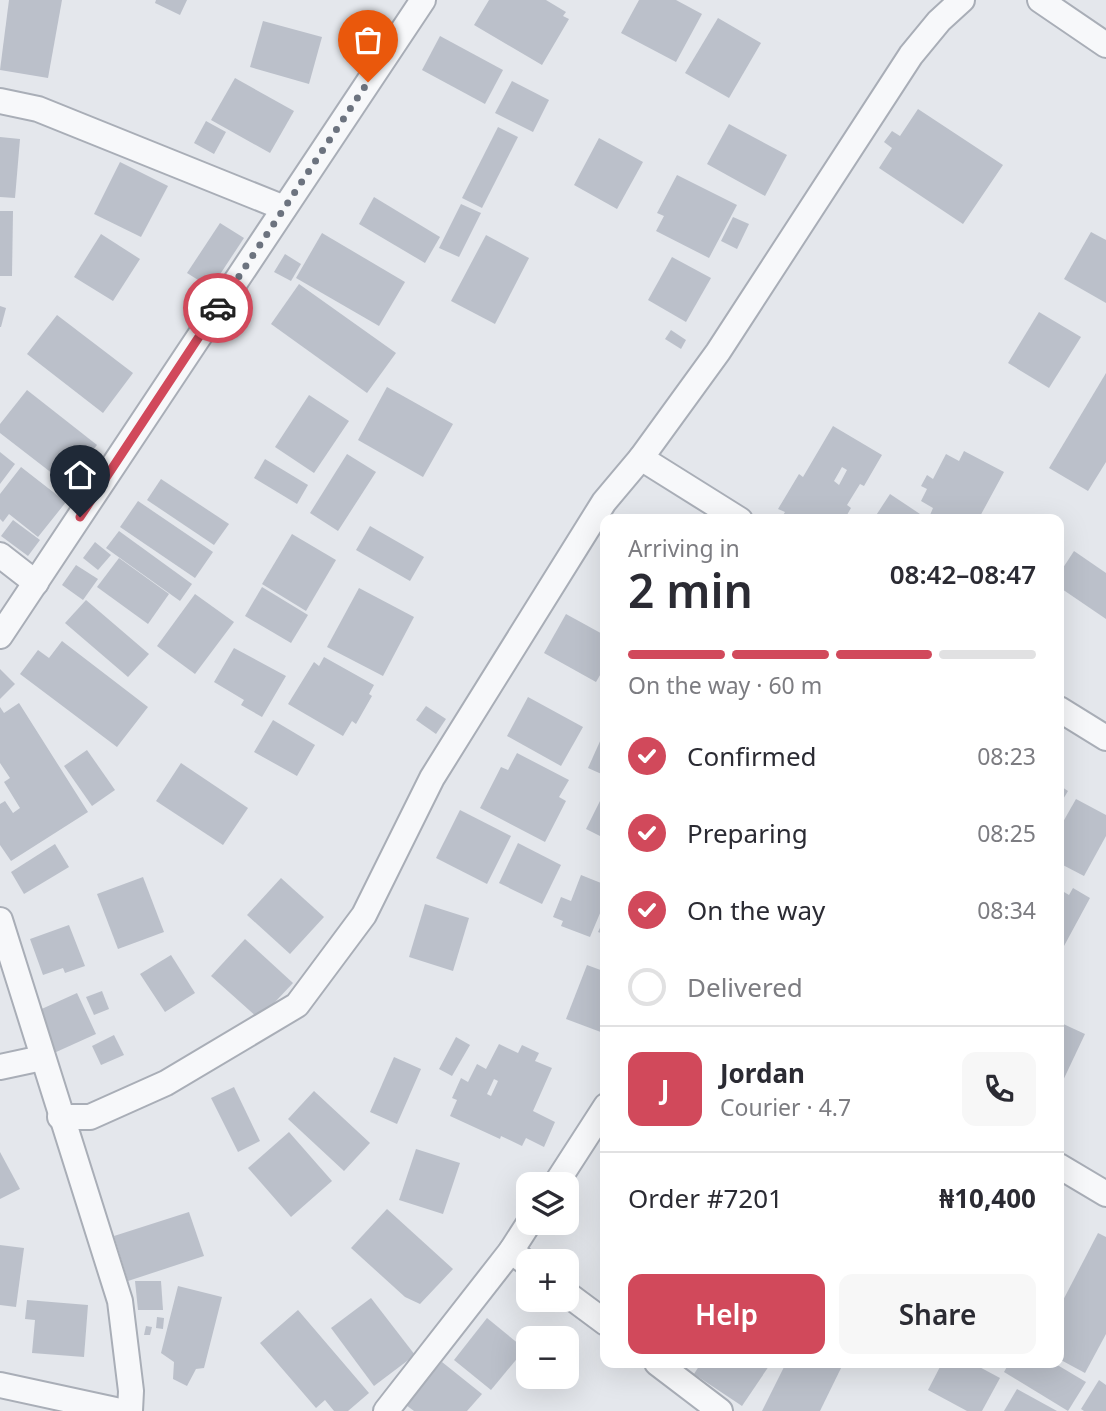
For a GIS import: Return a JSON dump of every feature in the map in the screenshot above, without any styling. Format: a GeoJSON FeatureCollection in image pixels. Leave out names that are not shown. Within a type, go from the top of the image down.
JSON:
{"type":"FeatureCollection","features":[{"type":"Feature","properties":{"kind":"street"},"geometry":{"type":"LineString","coordinates":[[0,636],[424,0]]}},
{"type":"Feature","properties":{"kind":"street"},"geometry":{"type":"LineString","coordinates":[[60,1117],[90,1117],[166,1083],[296,1005],[364,915],[432,778],[604,502],[718,352],[911,55],[939,21],[962,0]]}},
{"type":"Feature","properties":{"kind":"street"},"geometry":{"type":"LineString","coordinates":[[1040,0],[1106,45]]}},
{"type":"Feature","properties":{"kind":"street"},"geometry":{"type":"LineString","coordinates":[[0,101],[38,109],[284,208]]}},
{"type":"Feature","properties":{"kind":"street"},"geometry":{"type":"LineString","coordinates":[[640,458],[730,514]]}},
{"type":"Feature","properties":{"kind":"street"},"geometry":{"type":"LineString","coordinates":[[0,555],[36,583]]}},
{"type":"Feature","properties":{"kind":"street"},"geometry":{"type":"LineString","coordinates":[[1064,712],[1106,738]]}},
{"type":"Feature","properties":{"kind":"street"},"geometry":{"type":"LineString","coordinates":[[0,920],[68,1143],[120,1301],[131,1391],[130,1411]]}},
{"type":"Feature","properties":{"kind":"street"},"geometry":{"type":"LineString","coordinates":[[0,1067],[42,1058]]}},
{"type":"Feature","properties":{"kind":"street"},"geometry":{"type":"LineString","coordinates":[[563,1172],[600,1115]]}},
{"type":"Feature","properties":{"kind":"street"},"geometry":{"type":"LineString","coordinates":[[68,1143],[90,1117]]}},
{"type":"Feature","properties":{"kind":"street"},"geometry":{"type":"LineString","coordinates":[[1064,1169],[1106,1194]]}},
{"type":"Feature","properties":{"kind":"street"},"geometry":{"type":"LineString","coordinates":[[386,1411],[516,1263]]}},
{"type":"Feature","properties":{"kind":"street"},"geometry":{"type":"LineString","coordinates":[[579,1303],[600,1319]]}},
{"type":"Feature","properties":{"kind":"street"},"geometry":{"type":"LineString","coordinates":[[664,1368],[720,1411]]}},
{"type":"Feature","properties":{"kind":"street"},"geometry":{"type":"LineString","coordinates":[[0,1385],[120,1411]]}},
{"type":"Feature","properties":{"kind":"building"},"geometry":{"type":"Polygon","coordinates":[[[9,0],[62,0],[48,78],[0,70],[9,0]]]}},
{"type":"Feature","properties":{"kind":"building"},"geometry":{"type":"Polygon","coordinates":[[[156,0],[187,0],[180,15],[155,3],[156,0]]]}},
{"type":"Feature","properties":{"kind":"building"},"geometry":{"type":"Polygon","coordinates":[[[489,0],[546,0],[566,12],[563,16],[569,19],[542,65],[474,25],[489,0]]]}},
{"type":"Feature","properties":{"kind":"building"},"geometry":{"type":"Polygon","coordinates":[[[639,0],[676,0],[702,14],[676,62],[621,33],[639,0]]]}},
{"type":"Feature","properties":{"kind":"building"},"geometry":{"type":"Polygon","coordinates":[[[718,18],[761,43],[729,98],[685,73],[718,18]]]}},
{"type":"Feature","properties":{"kind":"building"},"geometry":{"type":"Polygon","coordinates":[[[263,21],[322,37],[309,84],[250,67],[263,21]]]}},
{"type":"Feature","properties":{"kind":"building"},"geometry":{"type":"Polygon","coordinates":[[[440,36],[503,70],[485,104],[422,70],[440,36]]]}},
{"type":"Feature","properties":{"kind":"building"},"geometry":{"type":"Polygon","coordinates":[[[235,78],[294,111],[270,153],[211,120],[235,78]]]}},
{"type":"Feature","properties":{"kind":"building"},"geometry":{"type":"Polygon","coordinates":[[[512,81],[549,100],[533,132],[495,113],[512,81]]]}},
{"type":"Feature","properties":{"kind":"building"},"geometry":{"type":"Polygon","coordinates":[[[918,109],[1003,165],[963,224],[879,168],[892,148],[884,142],[892,131],[900,136],[918,109]]]}},
{"type":"Feature","properties":{"kind":"building"},"geometry":{"type":"Polygon","coordinates":[[[206,121],[226,132],[214,154],[194,143],[206,121]]]}},
{"type":"Feature","properties":{"kind":"building"},"geometry":{"type":"Polygon","coordinates":[[[729,124],[787,155],[765,196],[707,164],[729,124]]]}},
{"type":"Feature","properties":{"kind":"building"},"geometry":{"type":"Polygon","coordinates":[[[498,127],[518,137],[482,208],[462,198],[498,127]]]}},
{"type":"Feature","properties":{"kind":"building"},"geometry":{"type":"Polygon","coordinates":[[[0,137],[20,139],[15,198],[0,197],[0,137]]]}},
{"type":"Feature","properties":{"kind":"building"},"geometry":{"type":"Polygon","coordinates":[[[599,138],[643,162],[617,209],[574,185],[599,138]]]}},
{"type":"Feature","properties":{"kind":"building"},"geometry":{"type":"Polygon","coordinates":[[[120,162],[168,186],[141,237],[94,214],[120,162]]]}},
{"type":"Feature","properties":{"kind":"building"},"geometry":{"type":"Polygon","coordinates":[[[677,175],[737,205],[709,258],[656,231],[664,216],[657,213],[677,175]]]}},
{"type":"Feature","properties":{"kind":"building"},"geometry":{"type":"Polygon","coordinates":[[[374,197],[440,237],[425,263],[359,224],[374,197]]]}},
{"type":"Feature","properties":{"kind":"building"},"geometry":{"type":"Polygon","coordinates":[[[461,204],[481,213],[459,257],[439,248],[461,204]]]}},
{"type":"Feature","properties":{"kind":"building"},"geometry":{"type":"Polygon","coordinates":[[[0,211],[13,211],[12,276],[0,276],[0,211]]]}},
{"type":"Feature","properties":{"kind":"building"},"geometry":{"type":"Polygon","coordinates":[[[733,217],[749,224],[737,249],[721,241],[733,217]]]}},
{"type":"Feature","properties":{"kind":"building"},"geometry":{"type":"Polygon","coordinates":[[[220,223],[244,238],[211,288],[187,273],[220,223]]]}},
{"type":"Feature","properties":{"kind":"building"},"geometry":{"type":"Polygon","coordinates":[[[1091,232],[1106,240],[1106,303],[1064,279],[1091,232]]]}},
{"type":"Feature","properties":{"kind":"building"},"geometry":{"type":"Polygon","coordinates":[[[322,233],[405,282],[379,326],[296,278],[322,233]]]}},
{"type":"Feature","properties":{"kind":"building"},"geometry":{"type":"Polygon","coordinates":[[[101,234],[140,259],[113,301],[74,277],[101,234]]]}},
{"type":"Feature","properties":{"kind":"building"},"geometry":{"type":"Polygon","coordinates":[[[486,235],[529,258],[495,324],[451,301],[486,235]]]}},
{"type":"Feature","properties":{"kind":"building"},"geometry":{"type":"Polygon","coordinates":[[[285,254],[301,264],[291,281],[274,272],[285,254]]]}},
{"type":"Feature","properties":{"kind":"building"},"geometry":{"type":"Polygon","coordinates":[[[672,257],[711,278],[686,322],[648,300],[672,257]]]}},
{"type":"Feature","properties":{"kind":"building"},"geometry":{"type":"Polygon","coordinates":[[[299,284],[396,353],[367,393],[271,324],[299,284]]]}},
{"type":"Feature","properties":{"kind":"building"},"geometry":{"type":"Polygon","coordinates":[[[0,306],[6,308],[1,327],[0,327],[0,306]]]}},
{"type":"Feature","properties":{"kind":"building"},"geometry":{"type":"Polygon","coordinates":[[[1039,312],[1081,337],[1049,388],[1008,363],[1039,312]]]}},
{"type":"Feature","properties":{"kind":"building"},"geometry":{"type":"Polygon","coordinates":[[[57,315],[133,373],[103,413],[27,354],[57,315]]]}},
{"type":"Feature","properties":{"kind":"building"},"geometry":{"type":"Polygon","coordinates":[[[671,330],[686,340],[681,349],[665,339],[671,330]]]}},
{"type":"Feature","properties":{"kind":"building"},"geometry":{"type":"Polygon","coordinates":[[[1106,373],[1106,462],[1088,491],[1049,468],[1106,373]]]}},
{"type":"Feature","properties":{"kind":"building"},"geometry":{"type":"Polygon","coordinates":[[[387,387],[453,424],[423,477],[358,440],[387,387]]]}},
{"type":"Feature","properties":{"kind":"building"},"geometry":{"type":"Polygon","coordinates":[[[27,390],[97,445],[66,484],[0,433],[0,424],[27,390]]]}},
{"type":"Feature","properties":{"kind":"building"},"geometry":{"type":"Polygon","coordinates":[[[309,395],[349,421],[314,473],[275,447],[309,395]]]}},
{"type":"Feature","properties":{"kind":"building"},"geometry":{"type":"Polygon","coordinates":[[[833,426],[882,455],[864,486],[860,484],[847,505],[851,508],[848,514],[784,514],[785,512],[778,509],[799,474],[803,477],[833,426]],[[842,467],[834,481],[839,485],[847,470],[842,467]]]}},
{"type":"Feature","properties":{"kind":"building"},"geometry":{"type":"Polygon","coordinates":[[[964,451],[1004,472],[981,514],[930,514],[933,508],[921,501],[927,489],[921,486],[927,475],[933,479],[946,454],[959,461],[964,451]]]}},
{"type":"Feature","properties":{"kind":"building"},"geometry":{"type":"Polygon","coordinates":[[[0,452],[15,464],[0,484],[0,452]]]}},
{"type":"Feature","properties":{"kind":"building"},"geometry":{"type":"Polygon","coordinates":[[[347,454],[376,472],[338,531],[310,513],[347,454]]]}},
{"type":"Feature","properties":{"kind":"building"},"geometry":{"type":"Polygon","coordinates":[[[265,459],[308,485],[297,504],[254,478],[265,459]]]}},
{"type":"Feature","properties":{"kind":"building"},"geometry":{"type":"Polygon","coordinates":[[[21,467],[66,502],[38,537],[9,514],[3,522],[0,519],[0,494],[21,467]]]}},
{"type":"Feature","properties":{"kind":"building"},"geometry":{"type":"Polygon","coordinates":[[[161,479],[229,524],[214,545],[147,500],[161,479]]]}},
{"type":"Feature","properties":{"kind":"building"},"geometry":{"type":"Polygon","coordinates":[[[890,494],[920,514],[877,514],[890,494]]]}},
{"type":"Feature","properties":{"kind":"building"},"geometry":{"type":"Polygon","coordinates":[[[138,501],[213,552],[195,578],[120,527],[138,501]]]}},
{"type":"Feature","properties":{"kind":"building"},"geometry":{"type":"Polygon","coordinates":[[[13,520],[40,540],[28,556],[1,536],[13,520]]]}},
{"type":"Feature","properties":{"kind":"building"},"geometry":{"type":"Polygon","coordinates":[[[370,526],[424,557],[410,581],[356,550],[370,526]]]}},
{"type":"Feature","properties":{"kind":"building"},"geometry":{"type":"Polygon","coordinates":[[[119,531],[192,584],[180,601],[106,548],[119,531]]]}},
{"type":"Feature","properties":{"kind":"building"},"geometry":{"type":"Polygon","coordinates":[[[292,534],[336,560],[306,611],[262,584],[292,534]]]}},
{"type":"Feature","properties":{"kind":"building"},"geometry":{"type":"Polygon","coordinates":[[[95,542],[111,555],[98,570],[83,558],[95,542]]]}},
{"type":"Feature","properties":{"kind":"building"},"geometry":{"type":"Polygon","coordinates":[[[1074,551],[1106,573],[1106,619],[1064,590],[1064,566],[1074,551]]]}},
{"type":"Feature","properties":{"kind":"building"},"geometry":{"type":"Polygon","coordinates":[[[119,558],[169,594],[148,624],[97,587],[119,558]]]}},
{"type":"Feature","properties":{"kind":"building"},"geometry":{"type":"Polygon","coordinates":[[[76,565],[98,579],[83,600],[62,585],[76,565]]]}},
{"type":"Feature","properties":{"kind":"building"},"geometry":{"type":"Polygon","coordinates":[[[262,587],[308,615],[291,643],[245,616],[262,587]]]}},
{"type":"Feature","properties":{"kind":"building"},"geometry":{"type":"Polygon","coordinates":[[[359,588],[414,617],[383,676],[327,647],[359,588]]]}},
{"type":"Feature","properties":{"kind":"building"},"geometry":{"type":"Polygon","coordinates":[[[195,594],[234,622],[195,674],[157,646],[195,594]]]}},
{"type":"Feature","properties":{"kind":"building"},"geometry":{"type":"Polygon","coordinates":[[[86,600],[149,654],[128,677],[65,623],[86,600]]]}},
{"type":"Feature","properties":{"kind":"building"},"geometry":{"type":"Polygon","coordinates":[[[566,614],[600,633],[600,675],[596,682],[544,653],[566,614]]]}},
{"type":"Feature","properties":{"kind":"building"},"geometry":{"type":"Polygon","coordinates":[[[62,641],[148,707],[117,747],[20,674],[38,650],[49,658],[62,641]]]}},
{"type":"Feature","properties":{"kind":"building"},"geometry":{"type":"Polygon","coordinates":[[[234,648],[286,676],[262,717],[241,705],[244,700],[214,682],[234,648]]]}},
{"type":"Feature","properties":{"kind":"building"},"geometry":{"type":"Polygon","coordinates":[[[324,657],[374,685],[369,694],[372,696],[356,724],[352,721],[343,736],[288,704],[314,662],[319,666],[324,657]]]}},
{"type":"Feature","properties":{"kind":"building"},"geometry":{"type":"Polygon","coordinates":[[[0,669],[15,684],[0,699],[0,669]]]}},
{"type":"Feature","properties":{"kind":"building"},"geometry":{"type":"Polygon","coordinates":[[[528,697],[583,727],[561,766],[507,736],[528,697]]]}},
{"type":"Feature","properties":{"kind":"building"},"geometry":{"type":"Polygon","coordinates":[[[19,703],[88,812],[11,861],[0,845],[0,804],[5,801],[13,813],[20,808],[4,782],[10,778],[0,763],[0,707],[4,713],[19,703]]]}},
{"type":"Feature","properties":{"kind":"building"},"geometry":{"type":"Polygon","coordinates":[[[426,706],[446,719],[436,734],[416,720],[426,706]]]}},
{"type":"Feature","properties":{"kind":"building"},"geometry":{"type":"Polygon","coordinates":[[[273,720],[315,745],[297,776],[254,752],[273,720]]]}},
{"type":"Feature","properties":{"kind":"building"},"geometry":{"type":"Polygon","coordinates":[[[600,741],[600,773],[588,768],[600,741]]]}},
{"type":"Feature","properties":{"kind":"building"},"geometry":{"type":"Polygon","coordinates":[[[87,750],[115,790],[92,806],[64,766],[87,750]]]}},
{"type":"Feature","properties":{"kind":"building"},"geometry":{"type":"Polygon","coordinates":[[[517,753],[569,780],[559,797],[566,801],[545,842],[480,808],[501,767],[508,770],[517,753]]]}},
{"type":"Feature","properties":{"kind":"building"},"geometry":{"type":"Polygon","coordinates":[[[181,763],[248,808],[223,845],[156,801],[181,763]]]}},
{"type":"Feature","properties":{"kind":"building"},"geometry":{"type":"Polygon","coordinates":[[[1076,799],[1106,815],[1106,836],[1084,876],[1064,866],[1064,820],[1076,799]]]}},
{"type":"Feature","properties":{"kind":"building"},"geometry":{"type":"Polygon","coordinates":[[[600,801],[600,836],[586,829],[600,801]]]}},
{"type":"Feature","properties":{"kind":"building"},"geometry":{"type":"Polygon","coordinates":[[[460,810],[511,836],[487,884],[436,858],[460,810]]]}},
{"type":"Feature","properties":{"kind":"building"},"geometry":{"type":"Polygon","coordinates":[[[518,843],[561,865],[542,904],[499,883],[518,843]]]}},
{"type":"Feature","properties":{"kind":"building"},"geometry":{"type":"Polygon","coordinates":[[[55,844],[69,867],[24,894],[11,872],[55,844]]]}},
{"type":"Feature","properties":{"kind":"building"},"geometry":{"type":"Polygon","coordinates":[[[581,875],[600,883],[600,913],[590,937],[561,926],[563,921],[553,917],[561,897],[571,901],[581,875]]]}},
{"type":"Feature","properties":{"kind":"building"},"geometry":{"type":"Polygon","coordinates":[[[143,877],[164,932],[118,949],[97,894],[143,877]]]}},
{"type":"Feature","properties":{"kind":"building"},"geometry":{"type":"Polygon","coordinates":[[[281,878],[324,917],[290,954],[247,915],[281,878]]]}},
{"type":"Feature","properties":{"kind":"building"},"geometry":{"type":"Polygon","coordinates":[[[1073,888],[1090,898],[1064,946],[1064,892],[1069,895],[1073,888]]]}},
{"type":"Feature","properties":{"kind":"building"},"geometry":{"type":"Polygon","coordinates":[[[425,904],[469,918],[453,971],[409,957],[425,904]]]}},
{"type":"Feature","properties":{"kind":"building"},"geometry":{"type":"Polygon","coordinates":[[[69,925],[85,966],[65,973],[63,968],[43,975],[30,939],[69,925]]]}},
{"type":"Feature","properties":{"kind":"building"},"geometry":{"type":"Polygon","coordinates":[[[245,939],[293,983],[259,1019],[211,976],[245,939]]]}},
{"type":"Feature","properties":{"kind":"building"},"geometry":{"type":"Polygon","coordinates":[[[171,955],[195,993],[165,1012],[140,974],[171,955]]]}},
{"type":"Feature","properties":{"kind":"building"},"geometry":{"type":"Polygon","coordinates":[[[587,965],[600,970],[600,1032],[566,1019],[587,965]]]}},
{"type":"Feature","properties":{"kind":"building"},"geometry":{"type":"Polygon","coordinates":[[[102,991],[109,1009],[94,1015],[86,997],[102,991]]]}},
{"type":"Feature","properties":{"kind":"building"},"geometry":{"type":"Polygon","coordinates":[[[77,993],[96,1034],[54,1053],[35,1012],[77,993]]]}},
{"type":"Feature","properties":{"kind":"building"},"geometry":{"type":"Polygon","coordinates":[[[1064,1024],[1085,1034],[1064,1078],[1064,1024]]]}},
{"type":"Feature","properties":{"kind":"building"},"geometry":{"type":"Polygon","coordinates":[[[114,1035],[124,1055],[101,1065],[92,1046],[114,1035]]]}},
{"type":"Feature","properties":{"kind":"building"},"geometry":{"type":"Polygon","coordinates":[[[456,1037],[470,1045],[452,1076],[439,1069],[456,1037]]]}},
{"type":"Feature","properties":{"kind":"building"},"geometry":{"type":"Polygon","coordinates":[[[499,1044],[518,1053],[522,1045],[539,1053],[535,1061],[552,1068],[533,1111],[555,1122],[544,1147],[526,1138],[522,1146],[501,1136],[500,1139],[450,1116],[457,1100],[452,1098],[461,1078],[468,1082],[477,1064],[486,1069],[499,1044]],[[494,1079],[487,1094],[491,1096],[498,1081],[494,1079]]]}},
{"type":"Feature","properties":{"kind":"building"},"geometry":{"type":"Polygon","coordinates":[[[394,1057],[421,1069],[397,1124],[370,1112],[394,1057]]]}},
{"type":"Feature","properties":{"kind":"building"},"geometry":{"type":"Polygon","coordinates":[[[234,1087],[260,1141],[238,1152],[211,1098],[234,1087]]]}},
{"type":"Feature","properties":{"kind":"building"},"geometry":{"type":"Polygon","coordinates":[[[314,1091],[370,1143],[344,1171],[288,1119],[314,1091]]]}},
{"type":"Feature","properties":{"kind":"building"},"geometry":{"type":"Polygon","coordinates":[[[289,1132],[332,1181],[291,1217],[248,1168],[289,1132]]]}},
{"type":"Feature","properties":{"kind":"building"},"geometry":{"type":"Polygon","coordinates":[[[416,1149],[460,1163],[443,1214],[399,1200],[416,1149]]]}},
{"type":"Feature","properties":{"kind":"building"},"geometry":{"type":"Polygon","coordinates":[[[0,1152],[20,1189],[0,1199],[0,1152]]]}},
{"type":"Feature","properties":{"kind":"building"},"geometry":{"type":"Polygon","coordinates":[[[387,1209],[453,1269],[420,1304],[405,1297],[351,1248],[387,1209]]]}},
{"type":"Feature","properties":{"kind":"building"},"geometry":{"type":"Polygon","coordinates":[[[189,1212],[204,1256],[128,1281],[114,1236],[189,1212]]]}},
{"type":"Feature","properties":{"kind":"building"},"geometry":{"type":"Polygon","coordinates":[[[1098,1233],[1106,1237],[1106,1334],[1085,1373],[1064,1362],[1064,1298],[1098,1233]]]}},
{"type":"Feature","properties":{"kind":"building"},"geometry":{"type":"Polygon","coordinates":[[[0,1245],[24,1248],[16,1307],[0,1305],[0,1245]]]}},
{"type":"Feature","properties":{"kind":"building"},"geometry":{"type":"Polygon","coordinates":[[[135,1281],[161,1281],[163,1310],[138,1310],[135,1281]]]}},
{"type":"Feature","properties":{"kind":"building"},"geometry":{"type":"Polygon","coordinates":[[[178,1286],[222,1297],[204,1368],[196,1369],[187,1386],[173,1379],[174,1362],[161,1353],[178,1286]]]}},
{"type":"Feature","properties":{"kind":"building"},"geometry":{"type":"Polygon","coordinates":[[[371,1298],[415,1355],[374,1386],[331,1328],[371,1298]]]}},
{"type":"Feature","properties":{"kind":"building"},"geometry":{"type":"Polygon","coordinates":[[[27,1300],[88,1305],[84,1357],[32,1353],[35,1320],[25,1319],[27,1300]]]}},
{"type":"Feature","properties":{"kind":"building"},"geometry":{"type":"Polygon","coordinates":[[[298,1310],[369,1393],[348,1411],[334,1411],[325,1400],[316,1408],[260,1343],[298,1310]]]}},
{"type":"Feature","properties":{"kind":"building"},"geometry":{"type":"Polygon","coordinates":[[[157,1317],[164,1318],[163,1329],[156,1328],[157,1317]]]}},
{"type":"Feature","properties":{"kind":"building"},"geometry":{"type":"Polygon","coordinates":[[[487,1318],[516,1342],[516,1360],[491,1390],[454,1360],[487,1318]]]}},
{"type":"Feature","properties":{"kind":"building"},"geometry":{"type":"Polygon","coordinates":[[[146,1326],[152,1327],[150,1335],[144,1335],[146,1326]]]}},
{"type":"Feature","properties":{"kind":"building"},"geometry":{"type":"Polygon","coordinates":[[[442,1362],[482,1394],[467,1411],[414,1411],[406,1405],[442,1362]]]}},
{"type":"Feature","properties":{"kind":"building"},"geometry":{"type":"Polygon","coordinates":[[[698,1368],[768,1368],[742,1406],[694,1374],[698,1368]]]}},
{"type":"Feature","properties":{"kind":"building"},"geometry":{"type":"Polygon","coordinates":[[[784,1368],[841,1368],[820,1411],[762,1411],[784,1368]]]}},
{"type":"Feature","properties":{"kind":"building"},"geometry":{"type":"Polygon","coordinates":[[[939,1368],[981,1368],[1000,1378],[982,1411],[967,1411],[928,1390],[939,1368]]]}},
{"type":"Feature","properties":{"kind":"building"},"geometry":{"type":"Polygon","coordinates":[[[1006,1368],[1062,1368],[1086,1382],[1068,1411],[1004,1372],[1006,1368]]]}},
{"type":"Feature","properties":{"kind":"building"},"geometry":{"type":"Polygon","coordinates":[[[1099,1380],[1106,1385],[1106,1411],[1084,1411],[1081,1409],[1099,1380]]]}},
{"type":"Feature","properties":{"kind":"building"},"geometry":{"type":"Polygon","coordinates":[[[1017,1389],[1057,1411],[1004,1411],[1017,1389]]]}},
{"type":"Feature","properties":{"kind":"way so far"},"geometry":{"type":"LineString","coordinates":[[218,308],[368,82]]}},
{"type":"Feature","properties":{"kind":"route"},"geometry":{"type":"LineString","coordinates":[[80,517],[218,308]]}}]}
